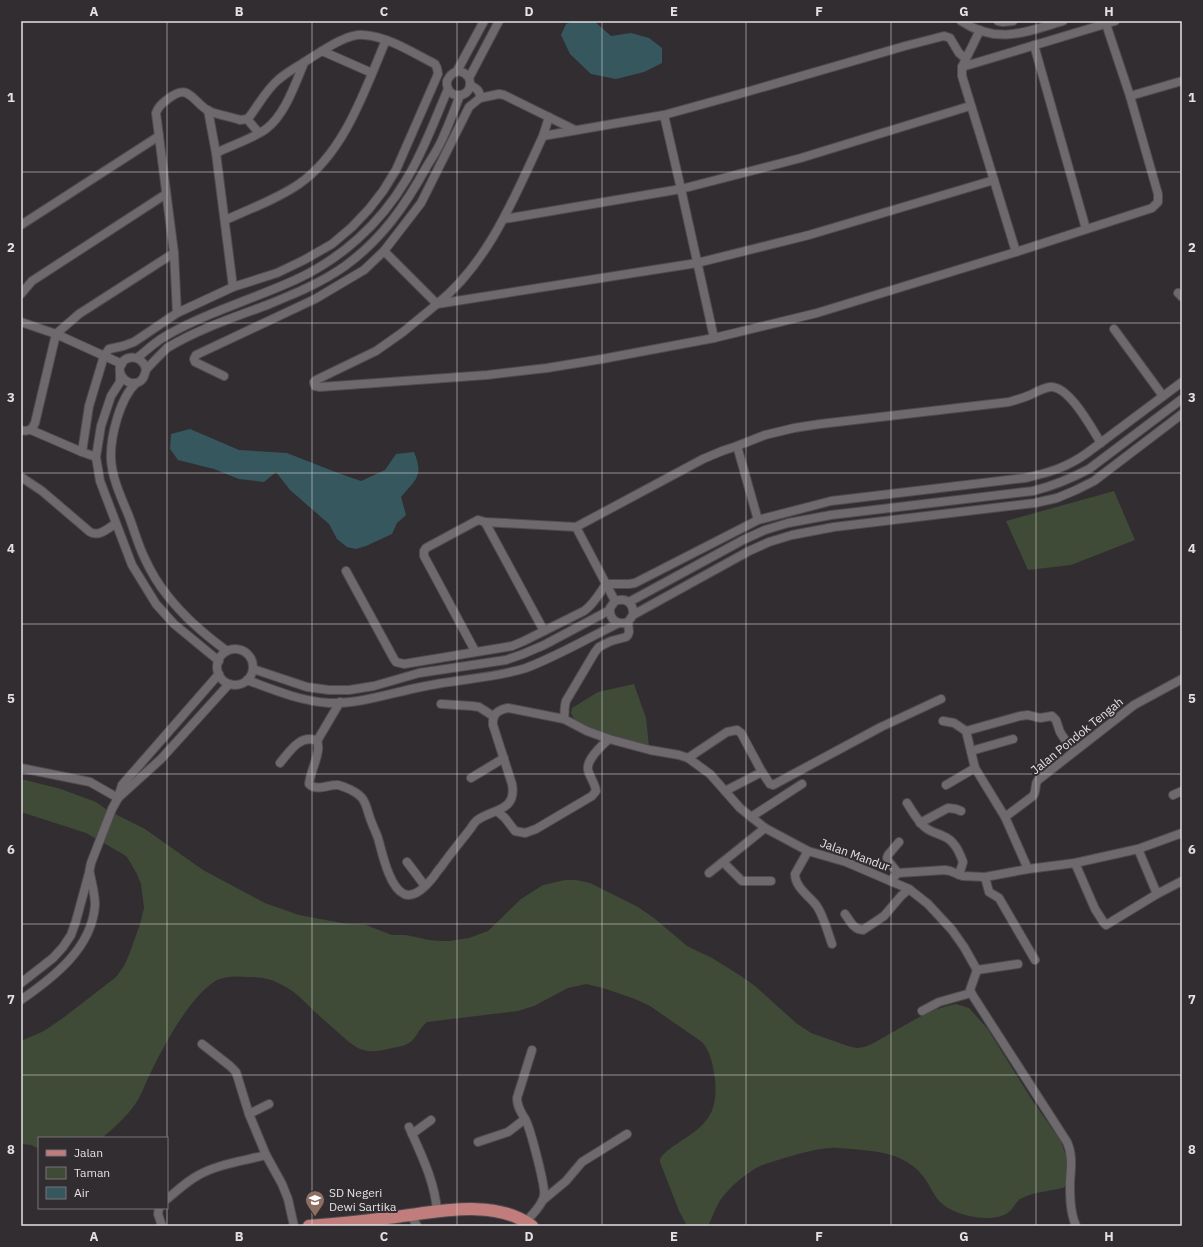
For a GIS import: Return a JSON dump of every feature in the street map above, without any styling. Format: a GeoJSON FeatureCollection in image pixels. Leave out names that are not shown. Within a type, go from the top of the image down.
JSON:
{"type":"FeatureCollection","features":[{"type":"Feature","properties":{"kind":"main road"},"geometry":{"type":"LineString","coordinates":[[309,1226],[347,1223],[437,1211],[472,1209],[511,1215],[529,1224]]}},
{"type":"Feature","properties":{"kind":"street"},"geometry":{"type":"LineString","coordinates":[[484,21],[457,71],[452,73],[448,78],[446,84],[448,89],[453,94],[460,95],[467,92],[470,82],[499,21]]}},
{"type":"Feature","properties":{"kind":"street"},"geometry":{"type":"LineString","coordinates":[[961,21],[967,25],[994,35],[1008,36],[1063,21]]}},
{"type":"Feature","properties":{"kind":"street"},"geometry":{"type":"LineString","coordinates":[[998,21],[1013,21]]}},
{"type":"Feature","properties":{"kind":"street"},"geometry":{"type":"LineString","coordinates":[[962,67],[1115,21]]}},
{"type":"Feature","properties":{"kind":"street"},"geometry":{"type":"LineString","coordinates":[[549,117],[543,136],[504,219],[472,268],[446,296],[392,341],[361,359],[316,380],[314,382],[316,386],[320,387],[487,375],[602,359],[714,338],[817,313],[1016,252],[1152,208],[1158,202],[1158,194],[1130,96],[1106,24]]}},
{"type":"Feature","properties":{"kind":"street"},"geometry":{"type":"LineString","coordinates":[[980,30],[962,67],[962,76],[1016,252]]}},
{"type":"Feature","properties":{"kind":"street"},"geometry":{"type":"LineString","coordinates":[[82,452],[88,406],[100,355],[109,349],[134,342],[177,313],[233,287],[277,273],[304,260],[332,244],[352,227],[383,191],[396,170],[438,74],[435,64],[386,40],[364,35],[354,36],[322,52],[277,80],[247,119],[240,120],[208,110],[190,94],[181,92],[174,94],[164,101],[157,109],[156,113],[174,253],[177,313]]}},
{"type":"Feature","properties":{"kind":"street"},"geometry":{"type":"LineString","coordinates":[[543,136],[664,115],[944,36],[950,38],[959,53],[966,59]]}},
{"type":"Feature","properties":{"kind":"street"},"geometry":{"type":"LineString","coordinates":[[225,220],[284,193],[315,171],[342,136],[353,115],[386,40]]}},
{"type":"Feature","properties":{"kind":"street"},"geometry":{"type":"LineString","coordinates":[[1034,45],[1086,229]]}},
{"type":"Feature","properties":{"kind":"street"},"geometry":{"type":"LineString","coordinates":[[322,52],[372,73]]}},
{"type":"Feature","properties":{"kind":"street"},"geometry":{"type":"LineString","coordinates":[[216,153],[259,133],[272,123],[279,115],[292,91],[304,63]]}},
{"type":"Feature","properties":{"kind":"street"},"geometry":{"type":"LineString","coordinates":[[457,71],[464,73],[470,82],[478,89],[480,92],[480,98]]}},
{"type":"Feature","properties":{"kind":"street"},"geometry":{"type":"LineString","coordinates":[[1130,96],[1182,81]]}},
{"type":"Feature","properties":{"kind":"street"},"geometry":{"type":"LineString","coordinates":[[137,358],[162,338],[182,327],[202,317],[296,280],[319,268],[348,249],[386,209],[406,180],[422,149],[448,89]]}},
{"type":"Feature","properties":{"kind":"street"},"geometry":{"type":"LineString","coordinates":[[224,376],[195,362],[194,359],[196,355],[315,299],[359,273],[384,251],[421,203],[469,106],[480,98],[499,94],[504,95],[575,130]]}},
{"type":"Feature","properties":{"kind":"street"},"geometry":{"type":"LineString","coordinates":[[146,369],[166,349],[209,328],[301,292],[332,275],[366,249],[383,233],[410,196],[444,136],[460,95]]}},
{"type":"Feature","properties":{"kind":"street"},"geometry":{"type":"LineString","coordinates":[[504,219],[681,189],[801,158],[970,106]]}},
{"type":"Feature","properties":{"kind":"street"},"geometry":{"type":"LineString","coordinates":[[208,110],[216,153],[233,287]]}},
{"type":"Feature","properties":{"kind":"street"},"geometry":{"type":"LineString","coordinates":[[664,115],[714,338]]}},
{"type":"Feature","properties":{"kind":"street"},"geometry":{"type":"LineString","coordinates":[[247,119],[259,133]]}},
{"type":"Feature","properties":{"kind":"street"},"geometry":{"type":"LineString","coordinates":[[21,225],[159,136]]}},
{"type":"Feature","properties":{"kind":"street"},"geometry":{"type":"LineString","coordinates":[[437,304],[697,263],[810,235],[994,180]]}},
{"type":"Feature","properties":{"kind":"street"},"geometry":{"type":"LineString","coordinates":[[21,294],[32,281],[166,194]]}},
{"type":"Feature","properties":{"kind":"street"},"geometry":{"type":"LineString","coordinates":[[384,251],[437,304]]}},
{"type":"Feature","properties":{"kind":"street"},"geometry":{"type":"LineString","coordinates":[[31,430],[35,423],[56,334],[79,314],[174,253]]}},
{"type":"Feature","properties":{"kind":"street"},"geometry":{"type":"LineString","coordinates":[[21,322],[56,334],[122,364]]}},
{"type":"Feature","properties":{"kind":"street"},"geometry":{"type":"LineString","coordinates":[[1114,329],[1163,396]]}},
{"type":"Feature","properties":{"kind":"street"},"geometry":{"type":"LineString","coordinates":[[218,661],[174,624],[156,604],[132,565],[100,481],[96,457],[101,426],[111,396],[120,382],[122,364],[128,358],[137,358],[142,360],[145,364],[146,374],[144,378],[130,389],[122,403],[113,433],[111,459],[116,483],[144,558],[154,577],[167,596],[183,614],[206,636],[227,651]]}},
{"type":"Feature","properties":{"kind":"street"},"geometry":{"type":"LineString","coordinates":[[120,373],[122,378],[126,381],[136,383]]}},
{"type":"Feature","properties":{"kind":"street"},"geometry":{"type":"LineString","coordinates":[[346,571],[396,662],[404,664],[512,646],[588,608],[592,605],[606,584],[635,583],[758,520],[831,501],[1025,478],[1054,471],[1076,461],[1182,382]]}},
{"type":"Feature","properties":{"kind":"street"},"geometry":{"type":"LineString","coordinates":[[475,651],[423,553],[426,548],[478,520],[486,522],[576,528],[702,459],[765,435],[794,428],[828,423],[1009,402],[1021,399],[1051,387],[1059,388],[1070,398],[1101,443]]}},
{"type":"Feature","properties":{"kind":"street"},"geometry":{"type":"LineString","coordinates":[[629,602],[743,540],[765,530],[788,523],[831,515],[1033,491],[1053,486],[1089,469],[1182,399]]}},
{"type":"Feature","properties":{"kind":"street"},"geometry":{"type":"LineString","coordinates":[[564,719],[566,710],[564,706],[595,652],[603,644],[626,637],[629,632],[628,622],[633,615],[749,551],[769,542],[792,535],[834,527],[1036,503],[1057,498],[1094,480],[1182,414]]}},
{"type":"Feature","properties":{"kind":"street"},"geometry":{"type":"LineString","coordinates":[[21,430],[31,430],[96,457]]}},
{"type":"Feature","properties":{"kind":"street"},"geometry":{"type":"LineString","coordinates":[[737,446],[758,520]]}},
{"type":"Feature","properties":{"kind":"street"},"geometry":{"type":"LineString","coordinates":[[21,477],[42,491],[90,532],[100,534],[116,524]]}},
{"type":"Feature","properties":{"kind":"street"},"geometry":{"type":"LineString","coordinates":[[486,522],[544,631]]}},
{"type":"Feature","properties":{"kind":"street"},"geometry":{"type":"LineString","coordinates":[[576,528],[615,601]]}},
{"type":"Feature","properties":{"kind":"street"},"geometry":{"type":"LineString","coordinates":[[619,623],[614,621],[610,616],[612,604],[615,601],[624,600],[629,602],[634,610],[633,615]]}},
{"type":"Feature","properties":{"kind":"street"},"geometry":{"type":"LineString","coordinates":[[253,669],[307,687],[329,690],[349,690],[374,686],[419,673],[512,658],[544,645],[610,610]]}},
{"type":"Feature","properties":{"kind":"street"},"geometry":{"type":"LineString","coordinates":[[247,680],[305,700],[329,703],[378,697],[422,687],[525,668],[619,623],[628,622]]}},
{"type":"Feature","properties":{"kind":"street"},"geometry":{"type":"LineString","coordinates":[[235,649],[243,650],[249,655],[253,662],[253,669],[247,680],[239,684],[230,684],[223,680],[219,674],[218,661],[227,651],[235,649]]}},
{"type":"Feature","properties":{"kind":"street"},"geometry":{"type":"LineString","coordinates":[[21,983],[53,958],[71,935],[94,852],[118,798],[122,785],[219,674]]}},
{"type":"Feature","properties":{"kind":"street","name":"Jalan Pondok Tengah"},"geometry":{"type":"LineString","coordinates":[[1005,817],[1033,796],[1035,794],[1035,786],[1038,780],[1073,752],[1134,705],[1182,679]]}},
{"type":"Feature","properties":{"kind":"street"},"geometry":{"type":"LineString","coordinates":[[118,798],[161,759],[230,684]]}},
{"type":"Feature","properties":{"kind":"street"},"geometry":{"type":"LineString","coordinates":[[688,758],[727,732],[737,730],[741,733],[770,784],[773,784],[881,727],[941,699]]}},
{"type":"Feature","properties":{"kind":"street"},"geometry":{"type":"LineString","coordinates":[[340,702],[317,741],[319,747],[309,778],[309,784],[316,788],[337,785],[348,788],[363,799],[378,838],[382,856],[390,878],[398,889],[405,894],[411,895],[419,892],[431,881],[477,820],[502,809],[511,800],[513,791],[493,725],[493,716],[479,707],[441,704]]}},
{"type":"Feature","properties":{"kind":"street","name":"Jalan Mandur"},"geometry":{"type":"LineString","coordinates":[[493,716],[499,710],[508,708],[564,719],[609,739],[688,758],[710,774],[740,808],[765,828],[808,851],[846,862],[909,889],[928,904],[952,930],[977,970]]}},
{"type":"Feature","properties":{"kind":"street"},"geometry":{"type":"LineString","coordinates":[[966,731],[1020,716],[1028,715],[1040,718],[1052,716],[1056,720],[1060,732],[1073,752]]}},
{"type":"Feature","properties":{"kind":"street"},"geometry":{"type":"LineString","coordinates":[[943,721],[954,723],[966,731],[976,768],[1005,817],[1028,869]]}},
{"type":"Feature","properties":{"kind":"street"},"geometry":{"type":"LineString","coordinates":[[280,763],[295,745],[303,740],[311,739],[317,741]]}},
{"type":"Feature","properties":{"kind":"street"},"geometry":{"type":"LineString","coordinates":[[497,811],[505,818],[515,831],[525,833],[536,829],[592,796],[596,791],[587,768],[588,762],[609,739]]}},
{"type":"Feature","properties":{"kind":"street"},"geometry":{"type":"LineString","coordinates":[[971,751],[1012,739]]}},
{"type":"Feature","properties":{"kind":"street"},"geometry":{"type":"LineString","coordinates":[[471,778],[504,758]]}},
{"type":"Feature","properties":{"kind":"street"},"geometry":{"type":"LineString","coordinates":[[21,768],[90,782],[118,798]]}},
{"type":"Feature","properties":{"kind":"street"},"geometry":{"type":"LineString","coordinates":[[946,785],[976,768]]}},
{"type":"Feature","properties":{"kind":"street"},"geometry":{"type":"LineString","coordinates":[[725,791],[762,772]]}},
{"type":"Feature","properties":{"kind":"street"},"geometry":{"type":"LineString","coordinates":[[751,817],[802,784]]}},
{"type":"Feature","properties":{"kind":"street"},"geometry":{"type":"LineString","coordinates":[[1173,795],[1182,791]]}},
{"type":"Feature","properties":{"kind":"street"},"geometry":{"type":"LineString","coordinates":[[907,803],[920,823],[928,830],[944,836],[953,842],[964,862],[959,875]]}},
{"type":"Feature","properties":{"kind":"street"},"geometry":{"type":"LineString","coordinates":[[920,823],[948,808],[956,809],[961,812]]}},
{"type":"Feature","properties":{"kind":"street"},"geometry":{"type":"LineString","coordinates":[[709,873],[765,828]]}},
{"type":"Feature","properties":{"kind":"street"},"geometry":{"type":"LineString","coordinates":[[890,881],[898,874],[945,870],[968,877],[985,877],[1028,869],[1075,863],[1138,849],[1182,833]]}},
{"type":"Feature","properties":{"kind":"street"},"geometry":{"type":"LineString","coordinates":[[898,874],[887,858],[899,842]]}},
{"type":"Feature","properties":{"kind":"street"},"geometry":{"type":"LineString","coordinates":[[1138,849],[1157,894]]}},
{"type":"Feature","properties":{"kind":"street"},"geometry":{"type":"LineString","coordinates":[[808,851],[795,874],[796,882],[818,909],[832,944]]}},
{"type":"Feature","properties":{"kind":"street"},"geometry":{"type":"LineString","coordinates":[[407,862],[425,886]]}},
{"type":"Feature","properties":{"kind":"street"},"geometry":{"type":"LineString","coordinates":[[723,862],[742,881],[771,881]]}},
{"type":"Feature","properties":{"kind":"street"},"geometry":{"type":"LineString","coordinates":[[1075,863],[1095,908],[1106,925],[1157,894],[1182,881]]}},
{"type":"Feature","properties":{"kind":"street"},"geometry":{"type":"LineString","coordinates":[[21,1000],[51,978],[81,945],[92,919],[95,904],[89,873]]}},
{"type":"Feature","properties":{"kind":"street"},"geometry":{"type":"LineString","coordinates":[[985,877],[989,892],[999,898],[1035,960]]}},
{"type":"Feature","properties":{"kind":"street"},"geometry":{"type":"LineString","coordinates":[[845,914],[855,928],[863,930],[884,916],[909,889]]}},
{"type":"Feature","properties":{"kind":"street"},"geometry":{"type":"LineString","coordinates":[[1018,964],[977,970],[970,990],[977,1004],[1067,1142],[1072,1159],[1070,1182],[1071,1208],[1076,1226]]}},
{"type":"Feature","properties":{"kind":"street"},"geometry":{"type":"LineString","coordinates":[[922,1011],[939,1002],[971,993]]}},
{"type":"Feature","properties":{"kind":"street"},"geometry":{"type":"LineString","coordinates":[[202,1044],[236,1072],[249,1114],[266,1155],[288,1199],[294,1226]]}},
{"type":"Feature","properties":{"kind":"street"},"geometry":{"type":"LineString","coordinates":[[529,1224],[544,1196],[543,1184],[530,1131],[518,1108],[517,1098],[532,1050]]}},
{"type":"Feature","properties":{"kind":"street"},"geometry":{"type":"LineString","coordinates":[[249,1114],[270,1104]]}},
{"type":"Feature","properties":{"kind":"street"},"geometry":{"type":"LineString","coordinates":[[478,1142],[508,1132],[525,1119]]}},
{"type":"Feature","properties":{"kind":"street"},"geometry":{"type":"LineString","coordinates":[[431,1120],[410,1130],[430,1177],[435,1194],[437,1211]]}},
{"type":"Feature","properties":{"kind":"street"},"geometry":{"type":"LineString","coordinates":[[542,1201],[566,1181],[582,1162],[627,1134]]}},
{"type":"Feature","properties":{"kind":"street"},"geometry":{"type":"LineString","coordinates":[[168,1198],[190,1180],[203,1173],[266,1155]]}},
{"type":"Feature","properties":{"kind":"street"},"geometry":{"type":"LineString","coordinates":[[160,1209],[158,1214],[162,1226]]}},
{"type":"Feature","properties":{"kind":"street"},"geometry":{"type":"LineString","coordinates":[[411,1215],[417,1226]]}},
{"type":"Feature","properties":{"kind":"green space"},"geometry":{"type":"Polygon","coordinates":[[[1114,491],[1135,540],[1071,565],[1028,570],[1006,521],[1114,491]]]}},
{"type":"Feature","properties":{"kind":"green space"},"geometry":{"type":"Polygon","coordinates":[[[634,684],[646,718],[649,746],[597,732],[576,722],[571,713],[572,708],[598,692],[634,684]]]}},
{"type":"Feature","properties":{"kind":"green space"},"geometry":{"type":"Polygon","coordinates":[[[21,779],[61,789],[96,802],[107,810],[145,829],[203,870],[265,903],[299,915],[347,924],[366,925],[392,935],[406,935],[429,940],[449,941],[469,938],[488,931],[521,899],[543,885],[565,880],[576,880],[590,883],[638,907],[654,918],[687,946],[712,958],[741,976],[755,986],[796,1023],[811,1033],[857,1048],[872,1044],[931,1011],[956,1004],[969,1008],[987,1028],[1034,1103],[1061,1141],[1066,1156],[1066,1185],[1063,1188],[1037,1193],[1022,1198],[1017,1201],[1012,1209],[1005,1215],[990,1218],[975,1217],[964,1215],[944,1205],[936,1197],[921,1174],[913,1166],[901,1159],[874,1151],[839,1148],[824,1149],[797,1154],[756,1168],[732,1186],[724,1195],[708,1226],[687,1226],[679,1211],[660,1159],[670,1149],[698,1129],[713,1109],[716,1090],[710,1055],[702,1042],[650,1006],[603,988],[586,984],[568,988],[534,1006],[518,1011],[427,1022],[414,1039],[407,1044],[383,1050],[371,1051],[357,1048],[351,1044],[296,994],[287,987],[270,979],[236,976],[217,980],[207,987],[188,1008],[171,1034],[150,1073],[141,1095],[122,1120],[103,1137],[38,1137],[38,1148],[31,1145],[21,1144],[21,1041],[44,1031],[116,977],[124,966],[129,955],[144,908],[141,884],[127,857],[86,833],[21,812],[21,779]]]}},
{"type":"Feature","properties":{"kind":"water"},"geometry":{"type":"Polygon","coordinates":[[[574,21],[594,21],[611,36],[631,33],[649,38],[662,48],[662,63],[644,72],[616,79],[591,74],[570,54],[561,35],[566,24],[574,21]]]}},
{"type":"Feature","properties":{"kind":"water"},"geometry":{"type":"Polygon","coordinates":[[[190,429],[239,450],[287,453],[361,481],[385,470],[396,454],[414,452],[418,467],[417,477],[401,497],[406,515],[397,523],[392,534],[356,549],[347,547],[337,539],[329,524],[290,490],[276,472],[264,482],[239,479],[214,469],[178,460],[170,449],[171,434],[190,429]]]}},
{"type":"Feature","properties":{"kind":"place","name":"SD Negeri Dewi Sartika"},"geometry":{"type":"Point","coordinates":[315,1217]}}]}
